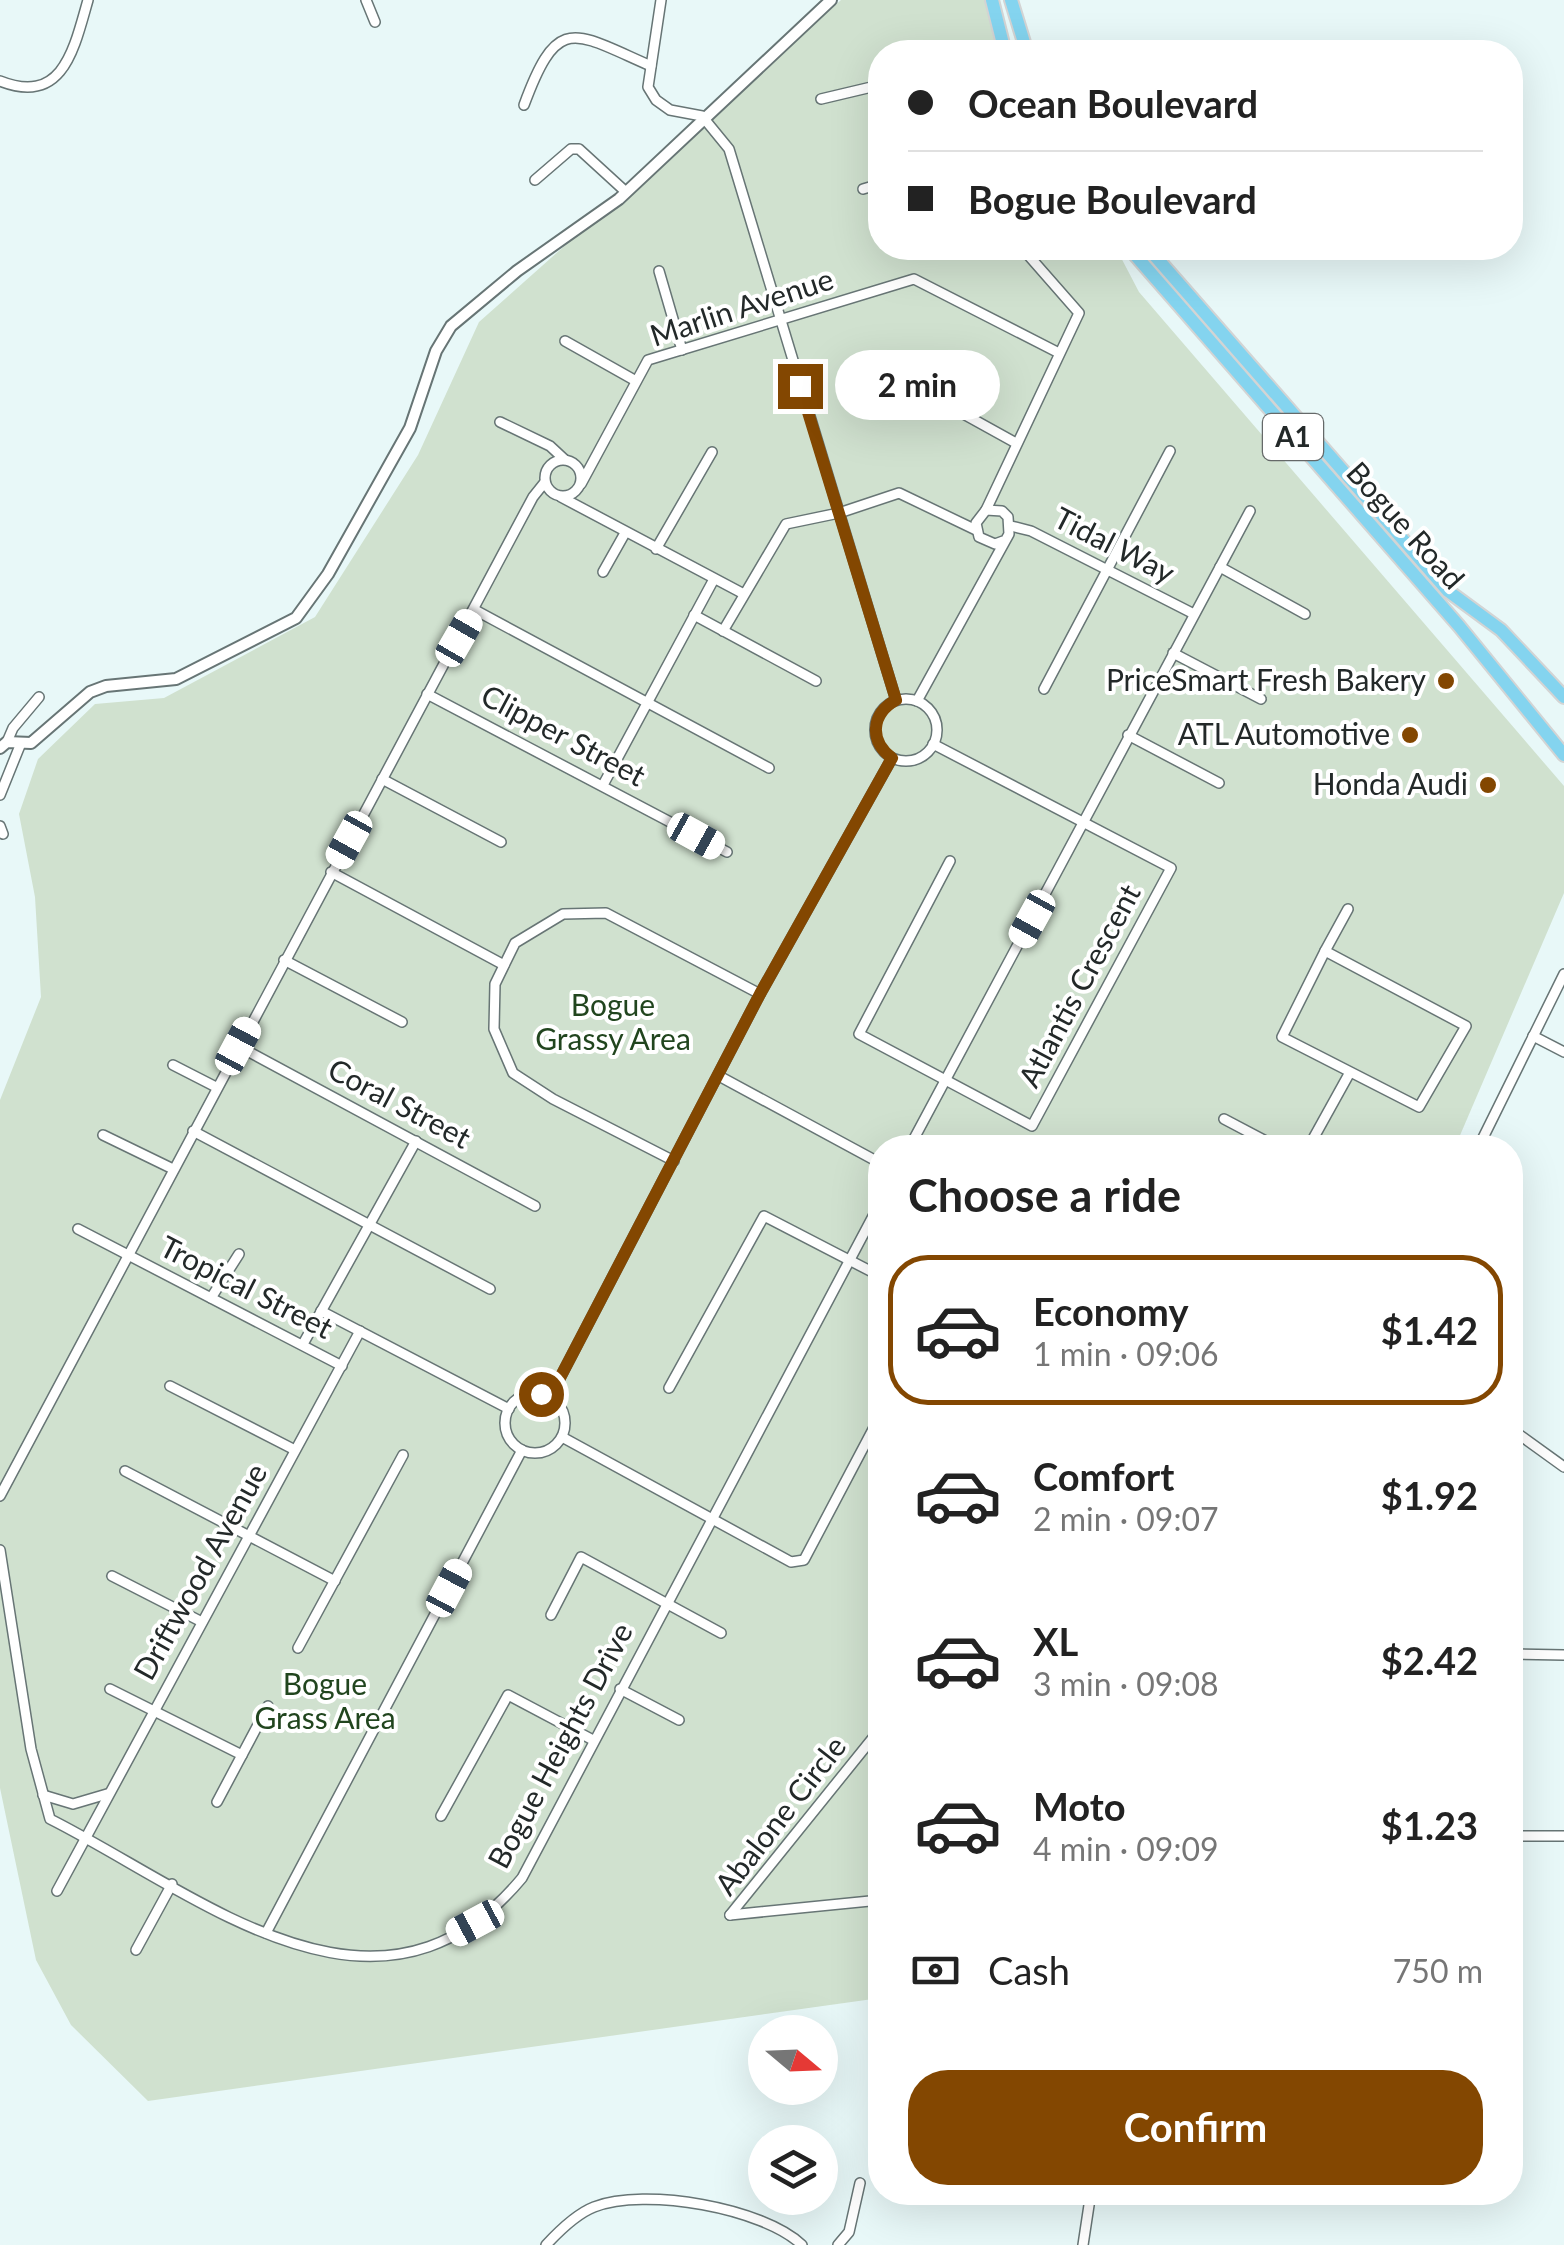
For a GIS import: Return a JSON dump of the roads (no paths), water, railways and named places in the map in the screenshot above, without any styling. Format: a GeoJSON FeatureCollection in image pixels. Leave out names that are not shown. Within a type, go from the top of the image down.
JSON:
{"type":"FeatureCollection","features":[{"type":"Feature","properties":{"kind":"main road"},"geometry":{"type":"LineString","coordinates":[[992,0],[1002,40]]}},
{"type":"Feature","properties":{"kind":"main road"},"geometry":{"type":"LineString","coordinates":[[1012,0],[1024,40]]}},
{"type":"Feature","properties":{"kind":"main road","name":"Bogue Road"},"geometry":{"type":"LineString","coordinates":[[1140,260],[1460,626],[1563,752]]}},
{"type":"Feature","properties":{"kind":"main road","name":"Bogue Road"},"geometry":{"type":"LineString","coordinates":[[1159,260],[1448,590],[1501,630],[1564,697]]}},
{"type":"Feature","properties":{"kind":"street"},"geometry":{"type":"LineString","coordinates":[[0,81],[29,91],[46,86],[71,52],[88,0]]}},
{"type":"Feature","properties":{"kind":"street"},"geometry":{"type":"LineString","coordinates":[[366,0],[375,22]]}},
{"type":"Feature","properties":{"kind":"street"},"geometry":{"type":"LineString","coordinates":[[661,0],[648,87],[656,100],[670,110],[702,116],[729,149],[896,700]]}},
{"type":"Feature","properties":{"kind":"street"},"geometry":{"type":"LineString","coordinates":[[2,744],[43,736],[90,692],[106,686],[176,679],[296,618],[328,574],[410,428],[436,351],[451,326],[492,289],[626,192],[702,116],[831,0]]}},
{"type":"Feature","properties":{"kind":"street"},"geometry":{"type":"LineString","coordinates":[[524,105],[542,57],[561,40],[581,35],[652,66]]}},
{"type":"Feature","properties":{"kind":"street"},"geometry":{"type":"LineString","coordinates":[[821,99],[868,88]]}},
{"type":"Feature","properties":{"kind":"street"},"geometry":{"type":"LineString","coordinates":[[535,180],[571,149],[579,148],[626,192]]}},
{"type":"Feature","properties":{"kind":"street"},"geometry":{"type":"LineString","coordinates":[[862,190],[868,188]]}},
{"type":"Feature","properties":{"kind":"street"},"geometry":{"type":"LineString","coordinates":[[976,530],[978,518],[986,510],[1080,313],[1033,260]]}},
{"type":"Feature","properties":{"kind":"street"},"geometry":{"type":"LineString","coordinates":[[659,270],[682,350]]}},
{"type":"Feature","properties":{"kind":"street","name":"Marlin Avenue"},"geometry":{"type":"LineString","coordinates":[[579,488],[648,360],[914,279],[1059,353]]}},
{"type":"Feature","properties":{"kind":"street"},"geometry":{"type":"LineString","coordinates":[[565,342],[636,381]]}},
{"type":"Feature","properties":{"kind":"street"},"geometry":{"type":"LineString","coordinates":[[922,391],[1016,444]]}},
{"type":"Feature","properties":{"kind":"street"},"geometry":{"type":"LineString","coordinates":[[500,422],[550,446],[564,460],[576,464],[595,460]]}},
{"type":"Feature","properties":{"kind":"street"},"geometry":{"type":"LineString","coordinates":[[0,1496],[331,872],[545,482],[552,463],[550,446]]}},
{"type":"Feature","properties":{"kind":"street"},"geometry":{"type":"LineString","coordinates":[[1044,689],[1170,451]]}},
{"type":"Feature","properties":{"kind":"street"},"geometry":{"type":"LineString","coordinates":[[656,549],[712,452]]}},
{"type":"Feature","properties":{"kind":"street"},"geometry":{"type":"LineString","coordinates":[[552,463],[564,460]]}},
{"type":"Feature","properties":{"kind":"street"},"geometry":{"type":"LineString","coordinates":[[576,464],[578,507]]}},
{"type":"Feature","properties":{"kind":"street"},"geometry":{"type":"LineString","coordinates":[[545,482],[578,507],[742,593]]}},
{"type":"Feature","properties":{"kind":"street"},"geometry":{"type":"LineString","coordinates":[[533,498],[559,496],[579,488]]}},
{"type":"Feature","properties":{"kind":"street"},"geometry":{"type":"LineString","coordinates":[[723,631],[786,524],[839,514],[898,494],[976,530],[986,542],[1003,541]]}},
{"type":"Feature","properties":{"kind":"street"},"geometry":{"type":"LineString","coordinates":[[917,701],[1010,526],[1002,511],[986,510]]}},
{"type":"Feature","properties":{"kind":"street"},"geometry":{"type":"LineString","coordinates":[[916,1135],[1250,511]]}},
{"type":"Feature","properties":{"kind":"street","name":"Tidal Way"},"geometry":{"type":"LineString","coordinates":[[1010,526],[1194,614]]}},
{"type":"Feature","properties":{"kind":"street"},"geometry":{"type":"LineString","coordinates":[[604,572],[626,533]]}},
{"type":"Feature","properties":{"kind":"street"},"geometry":{"type":"LineString","coordinates":[[1220,567],[1305,614]]}},
{"type":"Feature","properties":{"kind":"street"},"geometry":{"type":"LineString","coordinates":[[602,785],[714,580]]}},
{"type":"Feature","properties":{"kind":"street"},"geometry":{"type":"LineString","coordinates":[[475,610],[769,768]]}},
{"type":"Feature","properties":{"kind":"street"},"geometry":{"type":"LineString","coordinates":[[694,615],[816,681]]}},
{"type":"Feature","properties":{"kind":"street"},"geometry":{"type":"LineString","coordinates":[[1173,653],[1261,699]]}},
{"type":"Feature","properties":{"kind":"street","name":"Clipper Street"},"geometry":{"type":"LineString","coordinates":[[427,694],[727,852]]}},
{"type":"Feature","properties":{"kind":"street"},"geometry":{"type":"LineString","coordinates":[[2,744],[39,696]]}},
{"type":"Feature","properties":{"kind":"street"},"geometry":{"type":"LineString","coordinates":[[896,700],[917,701],[933,714],[933,744],[920,758],[892,758],[877,743],[880,713],[896,700]]}},
{"type":"Feature","properties":{"kind":"street"},"geometry":{"type":"LineString","coordinates":[[1128,735],[1219,783]]}},
{"type":"Feature","properties":{"kind":"street"},"geometry":{"type":"LineString","coordinates":[[0,795],[20,743]]}},
{"type":"Feature","properties":{"kind":"street"},"geometry":{"type":"LineString","coordinates":[[933,744],[1084,824]]}},
{"type":"Feature","properties":{"kind":"street"},"geometry":{"type":"LineString","coordinates":[[550,1397],[760,994],[892,758]]}},
{"type":"Feature","properties":{"kind":"street"},"geometry":{"type":"LineString","coordinates":[[382,779],[501,842]]}},
{"type":"Feature","properties":{"kind":"street","name":"Atlantis Crescent"},"geometry":{"type":"LineString","coordinates":[[944,1079],[1034,1124],[1172,869],[1084,824]]}},
{"type":"Feature","properties":{"kind":"street"},"geometry":{"type":"LineString","coordinates":[[944,1079],[859,1034],[950,861]]}},
{"type":"Feature","properties":{"kind":"street"},"geometry":{"type":"LineString","coordinates":[[331,872],[504,965]]}},
{"type":"Feature","properties":{"kind":"street"},"geometry":{"type":"LineString","coordinates":[[1326,951],[1466,1026],[1419,1107],[1282,1038],[1326,951],[1348,908]]}},
{"type":"Feature","properties":{"kind":"street"},"geometry":{"type":"LineString","coordinates":[[674,1161],[553,1099],[513,1073],[494,1029],[495,984],[515,943],[563,914],[606,913],[760,994]]}},
{"type":"Feature","properties":{"kind":"street"},"geometry":{"type":"LineString","coordinates":[[284,960],[402,1022]]}},
{"type":"Feature","properties":{"kind":"street"},"geometry":{"type":"LineString","coordinates":[[1484,1135],[1564,974]]}},
{"type":"Feature","properties":{"kind":"street"},"geometry":{"type":"LineString","coordinates":[[1533,1036],[1564,1052]]}},
{"type":"Feature","properties":{"kind":"street","name":"Coral Street"},"geometry":{"type":"LineString","coordinates":[[238,1046],[535,1206]]}},
{"type":"Feature","properties":{"kind":"street"},"geometry":{"type":"LineString","coordinates":[[174,1065],[216,1087]]}},
{"type":"Feature","properties":{"kind":"street"},"geometry":{"type":"LineString","coordinates":[[1315,1135],[1349,1074]]}},
{"type":"Feature","properties":{"kind":"street"},"geometry":{"type":"LineString","coordinates":[[719,1076],[868,1157]]}},
{"type":"Feature","properties":{"kind":"street"},"geometry":{"type":"LineString","coordinates":[[1224,1119],[1254,1135]]}},
{"type":"Feature","properties":{"kind":"street"},"geometry":{"type":"LineString","coordinates":[[193,1131],[490,1289]]}},
{"type":"Feature","properties":{"kind":"street"},"geometry":{"type":"LineString","coordinates":[[103,1135],[173,1168]]}},
{"type":"Feature","properties":{"kind":"street"},"geometry":{"type":"LineString","coordinates":[[302,1344],[416,1141]]}},
{"type":"Feature","properties":{"kind":"street"},"geometry":{"type":"LineString","coordinates":[[669,1388],[764,1216],[868,1270]]}},
{"type":"Feature","properties":{"kind":"street","name":"Bogue Heights Drive"},"geometry":{"type":"LineString","coordinates":[[0,1550],[50,1820],[266,1933],[331,1956],[367,1960],[440,1942],[498,1906],[522,1878],[868,1226]]}},
{"type":"Feature","properties":{"kind":"street","name":"Tropical Street"},"geometry":{"type":"LineString","coordinates":[[78,1229],[342,1366]]}},
{"type":"Feature","properties":{"kind":"street"},"geometry":{"type":"LineString","coordinates":[[212,1298],[239,1254]]}},
{"type":"Feature","properties":{"kind":"street"},"geometry":{"type":"LineString","coordinates":[[321,1311],[509,1409]]}},
{"type":"Feature","properties":{"kind":"street","name":"Driftwood Avenue"},"geometry":{"type":"LineString","coordinates":[[56,1890],[360,1332]]}},
{"type":"Feature","properties":{"kind":"street"},"geometry":{"type":"LineString","coordinates":[[170,1386],[295,1450]]}},
{"type":"Feature","properties":{"kind":"street"},"geometry":{"type":"LineString","coordinates":[[532,1394],[550,1397],[562,1410],[562,1437],[549,1450],[522,1450],[509,1437],[509,1409],[532,1394]]}},
{"type":"Feature","properties":{"kind":"street"},"geometry":{"type":"LineString","coordinates":[[562,1437],[791,1562],[804,1560],[868,1439]]}},
{"type":"Feature","properties":{"kind":"street"},"geometry":{"type":"LineString","coordinates":[[1523,1437],[1564,1467]]}},
{"type":"Feature","properties":{"kind":"street"},"geometry":{"type":"LineString","coordinates":[[266,1933],[522,1450]]}},
{"type":"Feature","properties":{"kind":"street"},"geometry":{"type":"LineString","coordinates":[[298,1648],[403,1455]]}},
{"type":"Feature","properties":{"kind":"street"},"geometry":{"type":"LineString","coordinates":[[124,1470],[335,1580]]}},
{"type":"Feature","properties":{"kind":"street"},"geometry":{"type":"LineString","coordinates":[[551,1614],[581,1557],[721,1633]]}},
{"type":"Feature","properties":{"kind":"street"},"geometry":{"type":"LineString","coordinates":[[112,1576],[202,1622]]}},
{"type":"Feature","properties":{"kind":"street"},"geometry":{"type":"LineString","coordinates":[[1523,1654],[1564,1655]]}},
{"type":"Feature","properties":{"kind":"street"},"geometry":{"type":"LineString","coordinates":[[110,1688],[242,1755]]}},
{"type":"Feature","properties":{"kind":"street"},"geometry":{"type":"LineString","coordinates":[[620,1689],[679,1720]]}},
{"type":"Feature","properties":{"kind":"street"},"geometry":{"type":"LineString","coordinates":[[440,1816],[508,1695],[593,1740]]}},
{"type":"Feature","properties":{"kind":"street"},"geometry":{"type":"LineString","coordinates":[[217,1802],[268,1706]]}},
{"type":"Feature","properties":{"kind":"street","name":"Abalone Circle"},"geometry":{"type":"LineString","coordinates":[[868,1745],[730,1916],[868,1901]]}},
{"type":"Feature","properties":{"kind":"street"},"geometry":{"type":"LineString","coordinates":[[43,1795],[73,1804],[107,1794]]}},
{"type":"Feature","properties":{"kind":"street"},"geometry":{"type":"LineString","coordinates":[[1523,1836],[1564,1836]]}},
{"type":"Feature","properties":{"kind":"street"},"geometry":{"type":"LineString","coordinates":[[136,1950],[172,1884]]}},
{"type":"Feature","properties":{"kind":"street"},"geometry":{"type":"LineString","coordinates":[[838,2245],[849,2232],[860,2183]]}},
{"type":"Feature","properties":{"kind":"street"},"geometry":{"type":"LineString","coordinates":[[546,2245],[593,2207],[647,2197],[760,2219],[802,2245]]}},
{"type":"Feature","properties":{"kind":"street"},"geometry":{"type":"LineString","coordinates":[[1083,2245],[1089,2205]]}},
{"type":"Feature","properties":{"kind":"place","name":"PriceSmart Fresh Bakery"},"geometry":{"type":"Point","coordinates":[1446,681]}},
{"type":"Feature","properties":{"kind":"place","name":"ATL Automotive"},"geometry":{"type":"Point","coordinates":[1410,735]}},
{"type":"Feature","properties":{"kind":"place","name":"Honda Audi"},"geometry":{"type":"Point","coordinates":[1488,785]}},
{"type":"Feature","properties":{"kind":"park label","name":"Bogue Grassy Area"},"geometry":{"type":"Point","coordinates":[613,1023]}},
{"type":"Feature","properties":{"kind":"park label","name":"Bogue Grass Area"},"geometry":{"type":"Point","coordinates":[325,1702]}}]}
